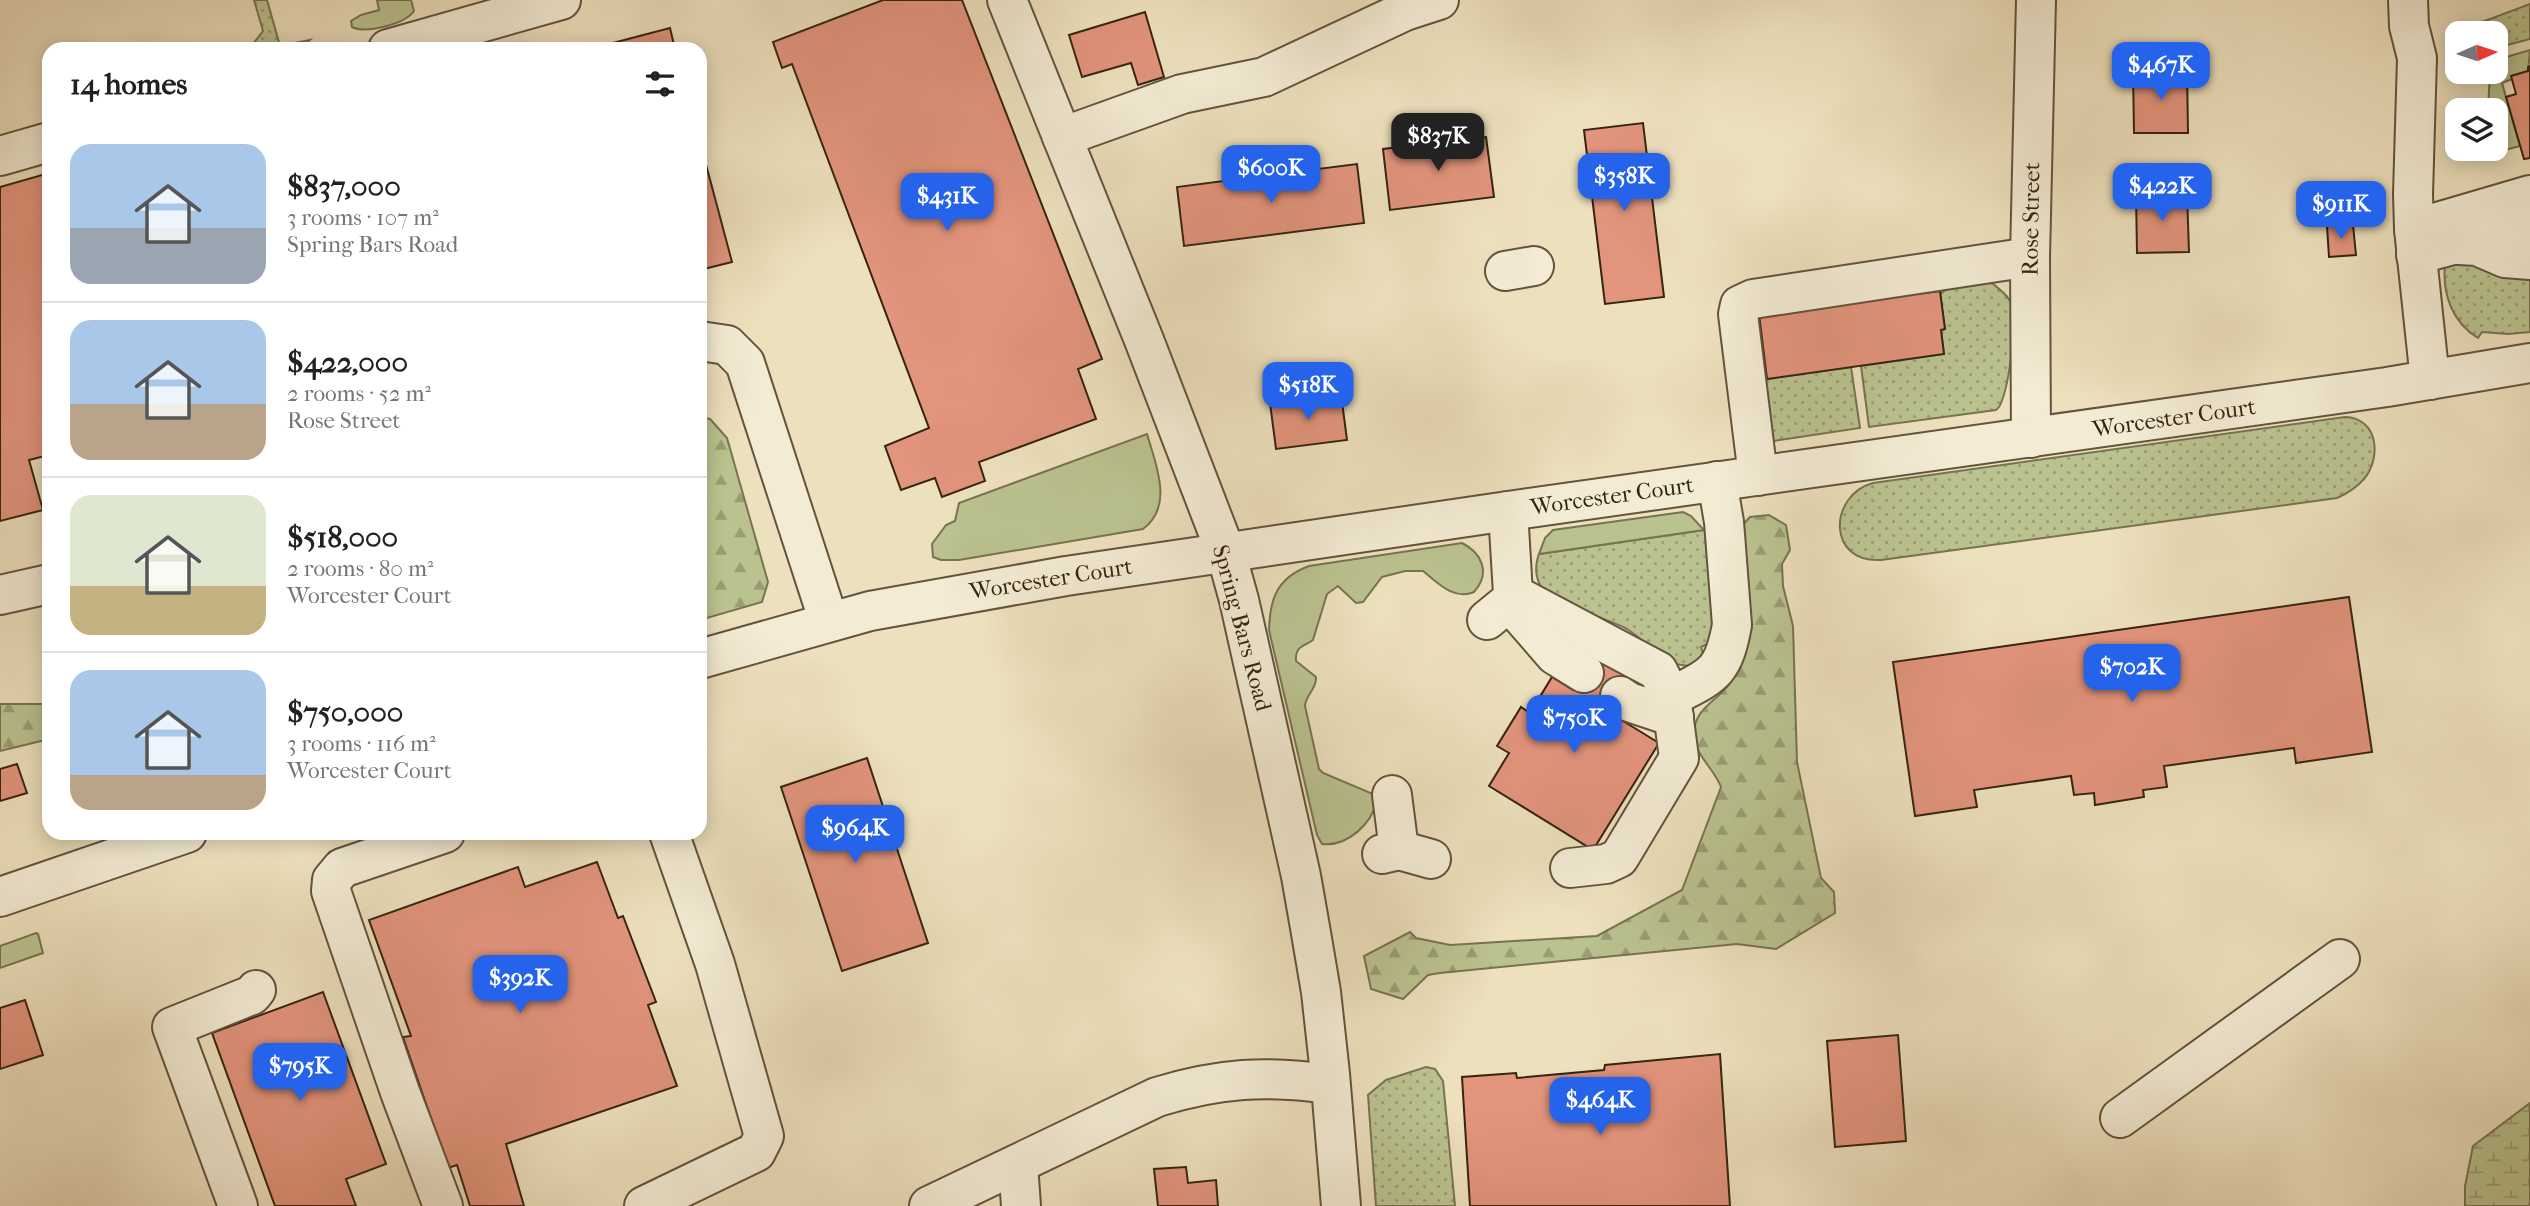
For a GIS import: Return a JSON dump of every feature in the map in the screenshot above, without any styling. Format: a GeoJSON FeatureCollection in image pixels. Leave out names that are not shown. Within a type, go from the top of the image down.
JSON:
{"type":"FeatureCollection","features":[{"type":"Feature","properties":{"kind":"street"},"geometry":{"type":"LineString","coordinates":[[413,42],[561,0]]}},
{"type":"Feature","properties":{"kind":"street","name":"Spring Bars Road"},"geometry":{"type":"LineString","coordinates":[[1007,0],[1144,340],[1226,553],[1301,876],[1321,992],[1341,1206]]}},
{"type":"Feature","properties":{"kind":"street"},"geometry":{"type":"LineString","coordinates":[[1062,137],[1182,94],[1264,77],[1405,11],[1439,0]]}},
{"type":"Feature","properties":{"kind":"street","name":"Rose Street"},"geometry":{"type":"LineString","coordinates":[[2031,438],[2030,257],[2036,0]]}},
{"type":"Feature","properties":{"kind":"street"},"geometry":{"type":"LineString","coordinates":[[2408,0],[2409,26],[2417,58],[2413,194],[2415,242],[2430,380]]}},
{"type":"Feature","properties":{"kind":"street"},"geometry":{"type":"LineString","coordinates":[[0,156],[42,144]]}},
{"type":"Feature","properties":{"kind":"street"},"geometry":{"type":"LineString","coordinates":[[2415,242],[2530,195]]}},
{"type":"Feature","properties":{"kind":"street"},"geometry":{"type":"LineString","coordinates":[[2457,244],[2530,224]]}},
{"type":"Feature","properties":{"kind":"street"},"geometry":{"type":"LineString","coordinates":[[2415,242],[2477,246],[2505,258],[2530,260]]}},
{"type":"Feature","properties":{"kind":"street"},"geometry":{"type":"LineString","coordinates":[[1758,476],[1738,314],[1741,305],[1753,299],[2030,257]]}},
{"type":"Feature","properties":{"kind":"street"},"geometry":{"type":"LineString","coordinates":[[707,342],[727,345],[744,363],[829,622]]}},
{"type":"Feature","properties":{"kind":"street","name":"Worcester Court"},"geometry":{"type":"LineString","coordinates":[[707,657],[829,622],[911,603],[1066,576],[2430,380],[2530,363]]}},
{"type":"Feature","properties":{"kind":"street"},"geometry":{"type":"LineString","coordinates":[[1620,696],[1629,702],[1673,707],[1711,676],[1725,656],[1732,625],[1725,535],[1717,481]]}},
{"type":"Feature","properties":{"kind":"street"},"geometry":{"type":"LineString","coordinates":[[1508,511],[1503,605],[1555,655],[1584,673]]}},
{"type":"Feature","properties":{"kind":"street"},"geometry":{"type":"LineString","coordinates":[[0,595],[42,586]]}},
{"type":"Feature","properties":{"kind":"street"},"geometry":{"type":"LineString","coordinates":[[1503,605],[1658,671],[1673,707],[1679,758],[1619,858],[1606,864],[1570,868]]}},
{"type":"Feature","properties":{"kind":"street"},"geometry":{"type":"LineString","coordinates":[[1392,795],[1404,854]]}},
{"type":"Feature","properties":{"kind":"street"},"geometry":{"type":"LineString","coordinates":[[0,897],[167,840]]}},
{"type":"Feature","properties":{"kind":"street"},"geometry":{"type":"LineString","coordinates":[[424,840],[342,868],[332,880],[331,891],[400,1092],[443,1206]]}},
{"type":"Feature","properties":{"kind":"street"},"geometry":{"type":"LineString","coordinates":[[644,1206],[756,1152],[764,1136],[715,964],[671,840]]}},
{"type":"Feature","properties":{"kind":"street"},"geometry":{"type":"LineString","coordinates":[[2120,1118],[2340,959]]}},
{"type":"Feature","properties":{"kind":"street"},"geometry":{"type":"LineString","coordinates":[[238,1206],[172,1027],[252,995],[256,990]]}},
{"type":"Feature","properties":{"kind":"street"},"geometry":{"type":"LineString","coordinates":[[929,1206],[1157,1097],[1189,1087],[1251,1078],[1288,1078],[1331,1084]]}},
{"type":"Feature","properties":{"kind":"street"},"geometry":{"type":"LineString","coordinates":[[1018,1164],[1021,1206]]}},
{"type":"Feature","properties":{"kind":"green space"},"geometry":{"type":"Polygon","coordinates":[[[254,0],[267,0],[279,42],[254,42],[263,31],[254,0]]]}},
{"type":"Feature","properties":{"kind":"green space"},"geometry":{"type":"Polygon","coordinates":[[[377,0],[411,0],[414,11],[402,20],[385,26],[366,29],[352,27],[351,21],[379,10],[377,0]]]}},
{"type":"Feature","properties":{"kind":"green space"},"geometry":{"type":"Polygon","coordinates":[[[2530,4],[2530,39],[2508,45],[2508,21],[2484,21],[2530,4]]]}},
{"type":"Feature","properties":{"kind":"green space"},"geometry":{"type":"Polygon","coordinates":[[[2530,50],[2528,71],[2512,76],[2508,81],[2508,56],[2530,50]]]}},
{"type":"Feature","properties":{"kind":"green space"},"geometry":{"type":"Polygon","coordinates":[[[2489,84],[2502,84],[2506,98],[2489,98],[2489,84]]]}},
{"type":"Feature","properties":{"kind":"green space"},"geometry":{"type":"Polygon","coordinates":[[[2508,104],[2520,146],[2508,149],[2508,104]]]}},
{"type":"Feature","properties":{"kind":"green space"},"geometry":{"type":"Polygon","coordinates":[[[2449,260],[2530,273],[2530,332],[2482,332],[2478,338],[2461,324],[2451,306],[2445,286],[2445,264],[2449,260]]]}},
{"type":"Feature","properties":{"kind":"green space"},"geometry":{"type":"Polygon","coordinates":[[[1990,281],[2008,298],[2013,314],[2009,372],[1999,407],[1996,410],[1869,427],[1861,366],[1944,354],[1941,330],[1945,329],[1940,294],[1956,283],[1990,281]]]}},
{"type":"Feature","properties":{"kind":"green space"},"geometry":{"type":"Polygon","coordinates":[[[1851,367],[1860,428],[1767,442],[1759,380],[1851,367]]]}},
{"type":"Feature","properties":{"kind":"green space"},"geometry":{"type":"Polygon","coordinates":[[[2345,417],[2364,424],[2374,440],[2375,450],[2370,470],[2364,479],[2337,498],[1881,560],[1863,558],[1850,551],[1843,540],[1840,527],[1842,513],[1848,501],[1858,490],[1873,483],[2345,417]]]}},
{"type":"Feature","properties":{"kind":"green space"},"geometry":{"type":"Polygon","coordinates":[[[707,418],[727,438],[768,582],[762,602],[707,618],[707,418]]]}},
{"type":"Feature","properties":{"kind":"green space"},"geometry":{"type":"Polygon","coordinates":[[[1147,434],[1158,472],[1160,497],[1158,509],[1143,529],[959,560],[933,557],[932,544],[946,525],[955,521],[959,503],[1147,434]]]}},
{"type":"Feature","properties":{"kind":"green space"},"geometry":{"type":"Polygon","coordinates":[[[1683,512],[1691,516],[1704,530],[1539,554],[1545,538],[1553,530],[1683,512]]]}},
{"type":"Feature","properties":{"kind":"green space"},"geometry":{"type":"Polygon","coordinates":[[[1769,515],[1786,525],[1790,550],[1782,564],[1783,586],[1793,626],[1797,762],[1821,878],[1834,892],[1835,913],[1776,949],[1737,944],[1440,973],[1428,975],[1403,999],[1371,989],[1364,956],[1410,932],[1416,938],[1450,945],[1597,936],[1682,890],[1721,787],[1701,756],[1694,736],[1698,716],[1732,681],[1737,667],[1737,531],[1750,517],[1769,515]]]}},
{"type":"Feature","properties":{"kind":"green space"},"geometry":{"type":"Polygon","coordinates":[[[1704,530],[1709,533],[1718,610],[1709,643],[1701,647],[1704,657],[1691,666],[1664,658],[1627,629],[1554,599],[1543,590],[1538,580],[1536,564],[1539,554],[1704,530]]]}},
{"type":"Feature","properties":{"kind":"green space"},"geometry":{"type":"Polygon","coordinates":[[[1462,543],[1475,552],[1482,564],[1482,578],[1474,592],[1453,592],[1423,571],[1405,571],[1382,577],[1363,602],[1356,603],[1338,586],[1327,594],[1313,640],[1297,652],[1296,661],[1316,677],[1305,706],[1319,769],[1373,794],[1377,800],[1370,817],[1357,832],[1340,842],[1322,844],[1317,835],[1269,630],[1271,608],[1277,590],[1289,577],[1309,566],[1462,543]]]}},
{"type":"Feature","properties":{"kind":"green space"},"geometry":{"type":"Polygon","coordinates":[[[0,704],[42,704],[42,741],[0,751],[0,704]]]}},
{"type":"Feature","properties":{"kind":"green space"},"geometry":{"type":"Polygon","coordinates":[[[36,933],[43,953],[0,968],[0,946],[36,933]]]}},
{"type":"Feature","properties":{"kind":"green space"},"geometry":{"type":"Polygon","coordinates":[[[1426,1067],[1435,1069],[1443,1081],[1455,1206],[1376,1206],[1368,1095],[1386,1080],[1426,1067]]]}},
{"type":"Feature","properties":{"kind":"green space"},"geometry":{"type":"Polygon","coordinates":[[[2530,1103],[2530,1206],[2465,1206],[2465,1186],[2473,1146],[2530,1103]]]}},
{"type":"Feature","properties":{"kind":"building"},"geometry":{"type":"Polygon","coordinates":[[[883,0],[962,0],[1102,359],[1078,369],[1096,419],[979,462],[985,481],[942,497],[935,478],[901,490],[885,446],[929,428],[792,64],[782,68],[773,42],[883,0]]]}},
{"type":"Feature","properties":{"kind":"building"},"geometry":{"type":"Polygon","coordinates":[[[1145,12],[1164,77],[1138,85],[1131,63],[1082,77],[1069,35],[1145,12]]]}},
{"type":"Feature","properties":{"kind":"building"},"geometry":{"type":"Polygon","coordinates":[[[670,28],[673,42],[617,42],[670,28]]]}},
{"type":"Feature","properties":{"kind":"building"},"geometry":{"type":"Polygon","coordinates":[[[2530,66],[2530,158],[2524,159],[2506,97],[2516,94],[2511,76],[2528,71],[2530,66]]]}},
{"type":"Feature","properties":{"kind":"building"},"geometry":{"type":"Polygon","coordinates":[[[2187,70],[2188,133],[2134,133],[2133,71],[2187,70]]]}},
{"type":"Feature","properties":{"kind":"building"},"geometry":{"type":"Polygon","coordinates":[[[1643,123],[1664,297],[1605,304],[1584,130],[1643,123]]]}},
{"type":"Feature","properties":{"kind":"building"},"geometry":{"type":"Polygon","coordinates":[[[1486,137],[1494,197],[1390,210],[1383,149],[1486,137]]]}},
{"type":"Feature","properties":{"kind":"building"},"geometry":{"type":"Polygon","coordinates":[[[1357,164],[1364,223],[1184,246],[1177,187],[1357,164]]]}},
{"type":"Feature","properties":{"kind":"building"},"geometry":{"type":"Polygon","coordinates":[[[707,168],[732,262],[707,268],[707,168]]]}},
{"type":"Feature","properties":{"kind":"building"},"geometry":{"type":"Polygon","coordinates":[[[42,175],[42,457],[29,460],[42,510],[0,521],[0,187],[42,175]]]}},
{"type":"Feature","properties":{"kind":"building"},"geometry":{"type":"Polygon","coordinates":[[[2187,193],[2189,252],[2137,253],[2136,194],[2187,193]]]}},
{"type":"Feature","properties":{"kind":"building"},"geometry":{"type":"Polygon","coordinates":[[[2353,225],[2356,255],[2329,257],[2327,226],[2353,225]]]}},
{"type":"Feature","properties":{"kind":"building"},"geometry":{"type":"Polygon","coordinates":[[[1940,291],[1945,329],[1941,330],[1944,354],[1767,379],[1759,314],[1940,291]]]}},
{"type":"Feature","properties":{"kind":"building"},"geometry":{"type":"Polygon","coordinates":[[[1341,394],[1347,440],[1276,449],[1270,403],[1341,394]]]}},
{"type":"Feature","properties":{"kind":"building"},"geometry":{"type":"Polygon","coordinates":[[[2349,597],[2372,752],[2296,763],[2294,748],[2164,766],[2167,787],[2143,790],[2144,797],[2095,805],[2094,793],[2074,795],[2071,776],[1974,790],[1977,807],[1915,816],[1893,662],[2349,597]]]}},
{"type":"Feature","properties":{"kind":"building"},"geometry":{"type":"Polygon","coordinates":[[[1595,655],[1632,677],[1610,713],[1659,743],[1593,850],[1489,786],[1509,753],[1497,746],[1521,707],[1530,713],[1552,677],[1573,690],[1595,655]]]}},
{"type":"Feature","properties":{"kind":"building"},"geometry":{"type":"Polygon","coordinates":[[[867,758],[928,943],[842,971],[781,787],[867,758]]]}},
{"type":"Feature","properties":{"kind":"building"},"geometry":{"type":"Polygon","coordinates":[[[17,764],[27,793],[0,801],[0,769],[17,764]]]}},
{"type":"Feature","properties":{"kind":"building"},"geometry":{"type":"Polygon","coordinates":[[[597,862],[618,918],[623,916],[656,1002],[648,1005],[677,1086],[506,1144],[524,1206],[470,1206],[457,1165],[448,1168],[403,1037],[411,1036],[369,920],[518,867],[525,887],[597,862]]]}},
{"type":"Feature","properties":{"kind":"building"},"geometry":{"type":"Polygon","coordinates":[[[323,992],[386,1164],[346,1179],[356,1206],[275,1206],[212,1033],[323,992]]]}},
{"type":"Feature","properties":{"kind":"building"},"geometry":{"type":"Polygon","coordinates":[[[25,1000],[43,1055],[0,1069],[0,1008],[25,1000]]]}},
{"type":"Feature","properties":{"kind":"building"},"geometry":{"type":"Polygon","coordinates":[[[1898,1035],[1906,1141],[1835,1147],[1827,1041],[1898,1035]]]}},
{"type":"Feature","properties":{"kind":"building"},"geometry":{"type":"Polygon","coordinates":[[[1720,1054],[1730,1206],[1470,1206],[1462,1077],[1516,1073],[1517,1078],[1604,1070],[1605,1065],[1720,1054]]]}},
{"type":"Feature","properties":{"kind":"building"},"geometry":{"type":"Polygon","coordinates":[[[1186,1167],[1188,1183],[1216,1180],[1218,1206],[1158,1206],[1154,1169],[1186,1167]]]}}]}
